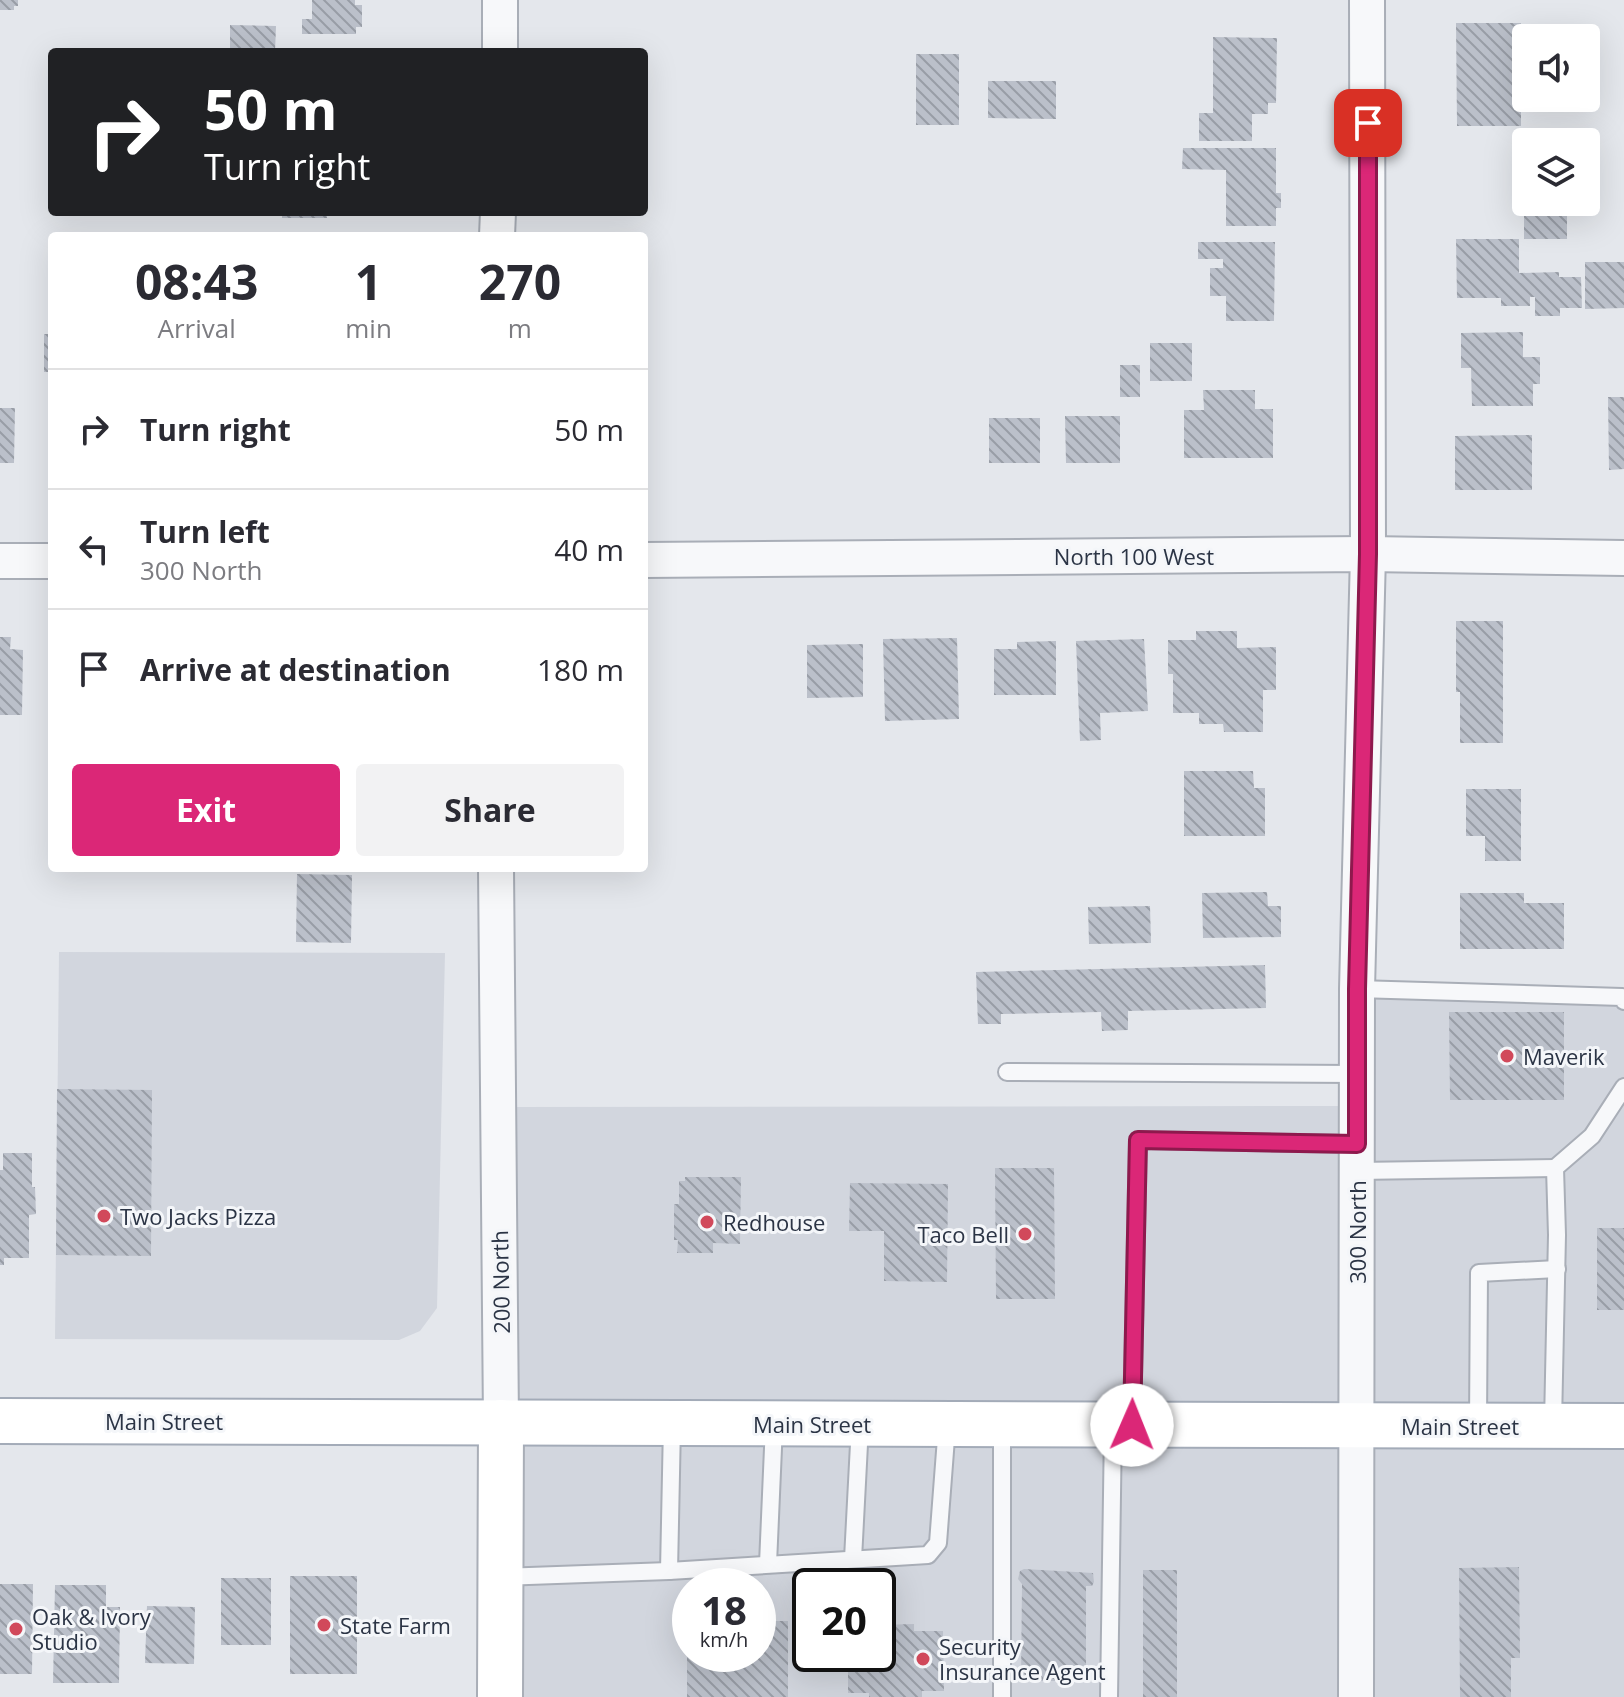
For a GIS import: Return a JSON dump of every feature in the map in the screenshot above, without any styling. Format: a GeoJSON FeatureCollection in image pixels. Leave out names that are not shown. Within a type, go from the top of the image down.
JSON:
{"type":"FeatureCollection","features":[{"type":"Feature","properties":{"kind":"main road","name":"Main Street"},"geometry":{"type":"LineString","coordinates":[[0,1421],[1624,1426]]}},
{"type":"Feature","properties":{"kind":"main road","name":"200 North"},"geometry":{"type":"LineString","coordinates":[[500,1697],[501,1422]]}},
{"type":"Feature","properties":{"kind":"street"},"geometry":{"type":"LineString","coordinates":[[500,0],[500,48]]}},
{"type":"Feature","properties":{"kind":"street","name":"300 North"},"geometry":{"type":"LineString","coordinates":[[1356,1697],[1357,989],[1368,554],[1367,0]]}},
{"type":"Feature","properties":{"kind":"street","name":"North 100 West"},"geometry":{"type":"LineString","coordinates":[[648,560],[1368,554],[1624,558]]}},
{"type":"Feature","properties":{"kind":"street"},"geometry":{"type":"LineString","coordinates":[[0,561],[48,561]]}},
{"type":"Feature","properties":{"kind":"street","name":"200 North"},"geometry":{"type":"LineString","coordinates":[[496,872],[501,1422]]}},
{"type":"Feature","properties":{"kind":"lane"},"geometry":{"type":"LineString","coordinates":[[1357,989],[1622,997],[1624,1001]]}},
{"type":"Feature","properties":{"kind":"lane"},"geometry":{"type":"LineString","coordinates":[[1007,1072],[1357,1074]]}},
{"type":"Feature","properties":{"kind":"lane"},"geometry":{"type":"LineString","coordinates":[[1109,1697],[1138,1140],[1357,1158],[1555,1168],[1592,1136],[1624,1087]]}},
{"type":"Feature","properties":{"kind":"lane"},"geometry":{"type":"LineString","coordinates":[[1553,1426],[1557,1269],[1555,1168]]}},
{"type":"Feature","properties":{"kind":"lane"},"geometry":{"type":"LineString","coordinates":[[1478,1426],[1479,1273],[1557,1269]]}},
{"type":"Feature","properties":{"kind":"lane"},"geometry":{"type":"LineString","coordinates":[[669,1571],[672,1423]]}},
{"type":"Feature","properties":{"kind":"lane"},"geometry":{"type":"LineString","coordinates":[[768,1564],[774,1424]]}},
{"type":"Feature","properties":{"kind":"lane"},"geometry":{"type":"LineString","coordinates":[[853,1559],[860,1424]]}},
{"type":"Feature","properties":{"kind":"lane"},"geometry":{"type":"LineString","coordinates":[[501,1577],[669,1571],[928,1555],[938,1543],[947,1424]]}},
{"type":"Feature","properties":{"kind":"lane"},"geometry":{"type":"LineString","coordinates":[[1002,1424],[1002,1697]]}},
{"type":"Feature","properties":{"kind":"shaded area"},"geometry":{"type":"Polygon","coordinates":[[[59,952],[445,953],[437,1308],[420,1331],[399,1340],[55,1339],[59,952]]]}},
{"type":"Feature","properties":{"kind":"shaded area"},"geometry":{"type":"Polygon","coordinates":[[[1357,989],[1624,994],[1624,1697],[500,1697],[498,1107],[1356,1106],[1357,989]]]}},
{"type":"Feature","properties":{"kind":"building"},"geometry":{"type":"Polygon","coordinates":[[[0,0],[18,0],[18,6],[14,6],[14,10],[0,10],[0,0]]]}},
{"type":"Feature","properties":{"kind":"building"},"geometry":{"type":"Polygon","coordinates":[[[312,0],[355,0],[355,5],[362,5],[362,27],[356,27],[356,34],[302,34],[302,19],[312,19],[312,0]]]}},
{"type":"Feature","properties":{"kind":"building"},"geometry":{"type":"Polygon","coordinates":[[[1456,23],[1521,23],[1512,24],[1512,112],[1521,112],[1521,126],[1457,126],[1456,23]]]}},
{"type":"Feature","properties":{"kind":"building"},"geometry":{"type":"Polygon","coordinates":[[[230,25],[276,26],[275,48],[230,48],[230,25]]]}},
{"type":"Feature","properties":{"kind":"building"},"geometry":{"type":"Polygon","coordinates":[[[1213,37],[1277,38],[1276,103],[1268,103],[1268,114],[1252,114],[1252,141],[1199,141],[1199,113],[1213,113],[1213,37]]]}},
{"type":"Feature","properties":{"kind":"building"},"geometry":{"type":"Polygon","coordinates":[[[916,54],[959,54],[959,125],[916,125],[916,54]]]}},
{"type":"Feature","properties":{"kind":"building"},"geometry":{"type":"Polygon","coordinates":[[[988,81],[1056,81],[1056,119],[988,118],[988,81]]]}},
{"type":"Feature","properties":{"kind":"building"},"geometry":{"type":"Polygon","coordinates":[[[1183,148],[1276,148],[1276,193],[1281,193],[1281,208],[1276,208],[1276,226],[1226,226],[1226,170],[1182,169],[1183,148]]]}},
{"type":"Feature","properties":{"kind":"building"},"geometry":{"type":"Polygon","coordinates":[[[282,216],[327,216],[327,218],[282,216]]]}},
{"type":"Feature","properties":{"kind":"building"},"geometry":{"type":"Polygon","coordinates":[[[1524,216],[1567,216],[1567,239],[1524,239],[1524,216]]]}},
{"type":"Feature","properties":{"kind":"building"},"geometry":{"type":"Polygon","coordinates":[[[1456,239],[1519,239],[1519,273],[1559,272],[1559,277],[1581,277],[1582,308],[1560,308],[1560,316],[1535,316],[1535,297],[1530,297],[1530,306],[1501,306],[1501,298],[1457,298],[1456,239]]]}},
{"type":"Feature","properties":{"kind":"building"},"geometry":{"type":"Polygon","coordinates":[[[1198,242],[1275,242],[1274,321],[1226,321],[1226,296],[1210,296],[1210,268],[1223,268],[1223,259],[1198,259],[1198,242]]]}},
{"type":"Feature","properties":{"kind":"building"},"geometry":{"type":"Polygon","coordinates":[[[1585,262],[1624,262],[1624,308],[1585,309],[1585,262]]]}},
{"type":"Feature","properties":{"kind":"building"},"geometry":{"type":"Polygon","coordinates":[[[1523,332],[1523,357],[1540,357],[1540,384],[1533,384],[1533,406],[1472,406],[1471,368],[1461,368],[1461,333],[1523,332]]]}},
{"type":"Feature","properties":{"kind":"building"},"geometry":{"type":"Polygon","coordinates":[[[44,334],[48,334],[48,372],[44,372],[44,334]]]}},
{"type":"Feature","properties":{"kind":"building"},"geometry":{"type":"Polygon","coordinates":[[[1150,343],[1192,343],[1192,381],[1150,381],[1150,343]]]}},
{"type":"Feature","properties":{"kind":"building"},"geometry":{"type":"Polygon","coordinates":[[[1120,365],[1140,365],[1140,397],[1120,397],[1120,365]]]}},
{"type":"Feature","properties":{"kind":"building"},"geometry":{"type":"Polygon","coordinates":[[[1203,390],[1255,390],[1255,409],[1273,409],[1273,458],[1184,458],[1184,410],[1204,410],[1203,390]]]}},
{"type":"Feature","properties":{"kind":"building"},"geometry":{"type":"Polygon","coordinates":[[[1608,397],[1624,397],[1624,469],[1609,470],[1608,397]]]}},
{"type":"Feature","properties":{"kind":"building"},"geometry":{"type":"Polygon","coordinates":[[[0,408],[15,408],[14,463],[0,463],[0,408]]]}},
{"type":"Feature","properties":{"kind":"building"},"geometry":{"type":"Polygon","coordinates":[[[1065,416],[1120,416],[1120,463],[1066,463],[1065,416]]]}},
{"type":"Feature","properties":{"kind":"building"},"geometry":{"type":"Polygon","coordinates":[[[989,418],[1040,418],[1040,463],[989,463],[989,418]]]}},
{"type":"Feature","properties":{"kind":"building"},"geometry":{"type":"Polygon","coordinates":[[[1532,435],[1532,490],[1455,490],[1455,436],[1532,435]]]}},
{"type":"Feature","properties":{"kind":"building"},"geometry":{"type":"Polygon","coordinates":[[[1456,621],[1503,621],[1503,743],[1460,743],[1456,621]]]}},
{"type":"Feature","properties":{"kind":"building"},"geometry":{"type":"Polygon","coordinates":[[[1196,631],[1237,631],[1237,648],[1276,647],[1276,690],[1263,690],[1263,732],[1224,732],[1223,724],[1199,724],[1199,713],[1173,713],[1173,674],[1168,674],[1168,640],[1196,640],[1196,631]]]}},
{"type":"Feature","properties":{"kind":"building"},"geometry":{"type":"Polygon","coordinates":[[[0,637],[11,637],[10,649],[23,650],[22,715],[0,715],[0,637]]]}},
{"type":"Feature","properties":{"kind":"building"},"geometry":{"type":"Polygon","coordinates":[[[957,638],[959,719],[885,721],[883,639],[957,638]]]}},
{"type":"Feature","properties":{"kind":"building"},"geometry":{"type":"Polygon","coordinates":[[[1144,639],[1148,711],[1100,713],[1101,740],[1080,741],[1076,641],[1144,639]]]}},
{"type":"Feature","properties":{"kind":"building"},"geometry":{"type":"Polygon","coordinates":[[[1056,641],[1056,695],[994,695],[994,649],[1017,649],[1017,642],[1056,641]]]}},
{"type":"Feature","properties":{"kind":"building"},"geometry":{"type":"Polygon","coordinates":[[[863,644],[863,697],[807,698],[807,645],[863,644]]]}},
{"type":"Feature","properties":{"kind":"building"},"geometry":{"type":"Polygon","coordinates":[[[1184,771],[1253,771],[1254,788],[1265,788],[1265,836],[1184,836],[1184,771]]]}},
{"type":"Feature","properties":{"kind":"building"},"geometry":{"type":"Polygon","coordinates":[[[1466,789],[1521,789],[1521,861],[1485,861],[1485,836],[1466,836],[1466,789]]]}},
{"type":"Feature","properties":{"kind":"building"},"geometry":{"type":"Polygon","coordinates":[[[297,874],[352,875],[351,943],[296,942],[297,874]]]}},
{"type":"Feature","properties":{"kind":"building"},"geometry":{"type":"Polygon","coordinates":[[[1267,892],[1268,906],[1281,906],[1281,937],[1203,938],[1202,893],[1267,892]]]}},
{"type":"Feature","properties":{"kind":"building"},"geometry":{"type":"Polygon","coordinates":[[[1460,893],[1524,893],[1524,903],[1564,903],[1564,949],[1460,949],[1460,893]]]}},
{"type":"Feature","properties":{"kind":"building"},"geometry":{"type":"Polygon","coordinates":[[[1150,906],[1151,943],[1089,944],[1088,907],[1150,906]]]}},
{"type":"Feature","properties":{"kind":"building"},"geometry":{"type":"Polygon","coordinates":[[[1265,965],[1266,1008],[1128,1011],[1128,1030],[1102,1031],[1101,1012],[1001,1014],[1001,1024],[978,1024],[976,972],[1265,965]]]}},
{"type":"Feature","properties":{"kind":"building","name":"Maverik"},"geometry":{"type":"Polygon","coordinates":[[[1449,1012],[1564,1012],[1564,1100],[1450,1100],[1449,1012]]]}},
{"type":"Feature","properties":{"kind":"building"},"geometry":{"type":"Polygon","coordinates":[[[57,1089],[152,1090],[151,1256],[56,1255],[57,1089]]]}},
{"type":"Feature","properties":{"kind":"building"},"geometry":{"type":"Polygon","coordinates":[[[3,1153],[32,1153],[36,1214],[29,1215],[29,1258],[4,1258],[4,1265],[0,1265],[0,1170],[3,1170],[3,1153]]]}},
{"type":"Feature","properties":{"kind":"building","name":"Taco Bell"},"geometry":{"type":"Polygon","coordinates":[[[995,1168],[1054,1168],[1055,1299],[996,1299],[995,1168]]]}},
{"type":"Feature","properties":{"kind":"building","name":"Redhouse"},"geometry":{"type":"Polygon","coordinates":[[[685,1177],[741,1177],[740,1244],[713,1243],[713,1253],[677,1253],[674,1204],[679,1204],[679,1181],[685,1181],[685,1177]]]}},
{"type":"Feature","properties":{"kind":"building"},"geometry":{"type":"Polygon","coordinates":[[[850,1183],[948,1184],[947,1282],[884,1281],[884,1231],[849,1231],[850,1183]]]}},
{"type":"Feature","properties":{"kind":"building"},"geometry":{"type":"Polygon","coordinates":[[[1597,1228],[1624,1228],[1624,1310],[1597,1310],[1597,1228]]]}},
{"type":"Feature","properties":{"kind":"building"},"geometry":{"type":"Polygon","coordinates":[[[1519,1567],[1520,1658],[1511,1658],[1511,1697],[1460,1697],[1459,1568],[1519,1567]]]}},
{"type":"Feature","properties":{"kind":"building"},"geometry":{"type":"Polygon","coordinates":[[[1143,1570],[1177,1570],[1177,1697],[1143,1697],[1143,1570]]]}},
{"type":"Feature","properties":{"kind":"building"},"geometry":{"type":"Polygon","coordinates":[[[1020,1571],[1093,1573],[1092,1586],[1086,1586],[1086,1681],[1021,1681],[1022,1584],[1018,1579],[1020,1571]]]}},
{"type":"Feature","properties":{"kind":"building","name":"State Farm"},"geometry":{"type":"Polygon","coordinates":[[[290,1576],[357,1576],[357,1674],[290,1674],[290,1576]]]}},
{"type":"Feature","properties":{"kind":"building"},"geometry":{"type":"Polygon","coordinates":[[[221,1578],[271,1578],[271,1645],[221,1645],[221,1578]]]}},
{"type":"Feature","properties":{"kind":"building","name":"Oak & Ivory Studio"},"geometry":{"type":"Polygon","coordinates":[[[0,1584],[33,1584],[32,1674],[0,1674],[0,1584]]]}},
{"type":"Feature","properties":{"kind":"building"},"geometry":{"type":"Polygon","coordinates":[[[55,1585],[106,1585],[106,1607],[120,1607],[119,1683],[53,1683],[55,1585]]]}},
{"type":"Feature","properties":{"kind":"building"},"geometry":{"type":"Polygon","coordinates":[[[147,1606],[195,1607],[194,1664],[145,1663],[147,1606]]]}},
{"type":"Feature","properties":{"kind":"building"},"geometry":{"type":"Polygon","coordinates":[[[776,1621],[788,1621],[788,1697],[687,1697],[687,1672],[776,1672],[776,1621]]]}},
{"type":"Feature","properties":{"kind":"building"},"geometry":{"type":"Polygon","coordinates":[[[896,1624],[914,1624],[914,1631],[943,1631],[944,1691],[922,1691],[922,1697],[869,1697],[869,1693],[848,1693],[848,1672],[896,1672],[896,1624]]]}},
{"type":"Feature","properties":{"kind":"place","name":"Maverik"},"geometry":{"type":"Point","coordinates":[1507,1056]}},
{"type":"Feature","properties":{"kind":"place","name":"Two Jacks Pizza"},"geometry":{"type":"Point","coordinates":[104,1216]}},
{"type":"Feature","properties":{"kind":"place","name":"Redhouse"},"geometry":{"type":"Point","coordinates":[707,1222]}},
{"type":"Feature","properties":{"kind":"place","name":"Taco Bell"},"geometry":{"type":"Point","coordinates":[1025,1234]}},
{"type":"Feature","properties":{"kind":"place","name":"State Farm"},"geometry":{"type":"Point","coordinates":[324,1625]}},
{"type":"Feature","properties":{"kind":"place","name":"Oak & Ivory Studio"},"geometry":{"type":"Point","coordinates":[16,1629]}},
{"type":"Feature","properties":{"kind":"place","name":"Security Insurance Agent"},"geometry":{"type":"Point","coordinates":[923,1659]}},
{"type":"Feature","properties":{"kind":"route"},"geometry":{"type":"LineString","coordinates":[[1132,1425],[1138,1140],[1357,1144],[1357,989],[1368,554],[1368,123]]}}]}
